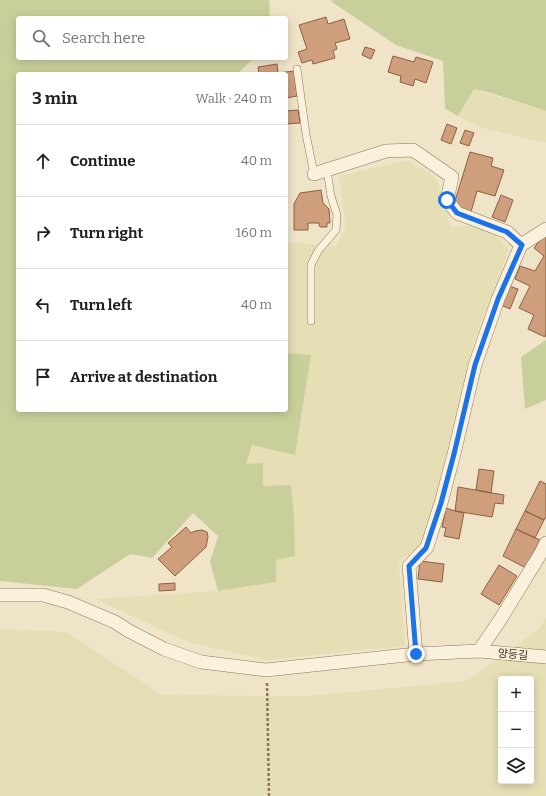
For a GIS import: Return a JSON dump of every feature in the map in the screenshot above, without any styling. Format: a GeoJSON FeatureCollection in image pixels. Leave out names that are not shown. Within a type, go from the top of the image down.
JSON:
{"type":"FeatureCollection","features":[{"type":"Feature","properties":{"kind":"street"},"geometry":{"type":"LineString","coordinates":[[314,174],[386,151],[413,150],[452,177],[447,200],[457,213],[507,232],[522,245]]}},
{"type":"Feature","properties":{"kind":"street"},"geometry":{"type":"LineString","coordinates":[[416,654],[409,566],[426,548],[441,503],[475,365],[498,299],[522,245],[546,229]]}},
{"type":"Feature","properties":{"kind":"street"},"geometry":{"type":"LineString","coordinates":[[479,651],[513,600],[546,543]]}},
{"type":"Feature","properties":{"kind":"street","name":"양등길"},"geometry":{"type":"LineString","coordinates":[[0,596],[43,595],[68,602],[88,610],[115,622],[164,649],[201,662],[266,670],[416,654],[479,651],[546,657]]}},
{"type":"Feature","properties":{"kind":"lane"},"geometry":{"type":"LineString","coordinates":[[297,69],[306,134],[314,174]]}},
{"type":"Feature","properties":{"kind":"lane"},"geometry":{"type":"LineString","coordinates":[[311,321],[311,265],[318,251],[336,230],[337,215],[331,196],[327,170]]}},
{"type":"Feature","properties":{"kind":"path"},"geometry":{"type":"LineString","coordinates":[[266,670],[269,796]]}},
{"type":"Feature","properties":{"kind":"shaded area"},"geometry":{"type":"Polygon","coordinates":[[[474,89],[546,111],[546,143],[483,128],[458,116],[474,89]]]}},
{"type":"Feature","properties":{"kind":"shaded area"},"geometry":{"type":"Polygon","coordinates":[[[409,160],[437,179],[451,227],[485,224],[509,249],[473,343],[425,541],[399,562],[405,646],[266,660],[188,642],[95,599],[218,591],[276,582],[276,560],[263,486],[246,464],[252,445],[295,455],[311,355],[288,353],[288,242],[335,246],[346,228],[339,176],[409,160]]]}},
{"type":"Feature","properties":{"kind":"shaded area"},"geometry":{"type":"Polygon","coordinates":[[[546,617],[546,796],[0,796],[0,629],[67,632],[162,695],[308,696],[467,681],[540,628],[546,617]]]}},
{"type":"Feature","properties":{"kind":"green space"},"geometry":{"type":"Polygon","coordinates":[[[0,0],[269,0],[269,16],[16,16],[16,60],[252,60],[239,72],[16,72],[16,412],[288,412],[288,353],[311,355],[295,455],[252,445],[246,464],[263,463],[263,486],[291,485],[295,556],[276,560],[276,582],[218,591],[210,562],[218,536],[193,513],[152,558],[130,554],[77,589],[0,581],[0,0]]]}},
{"type":"Feature","properties":{"kind":"green space"},"geometry":{"type":"Polygon","coordinates":[[[332,0],[546,0],[546,111],[488,92],[474,89],[458,116],[445,109],[443,61],[396,45],[332,2],[332,0]]]}},
{"type":"Feature","properties":{"kind":"green space"},"geometry":{"type":"Polygon","coordinates":[[[546,340],[546,400],[525,409],[521,357],[546,340]]]}},
{"type":"Feature","properties":{"kind":"building"},"geometry":{"type":"Polygon","coordinates":[[[326,17],[328,24],[344,19],[350,39],[335,43],[337,49],[333,51],[335,58],[313,64],[312,60],[302,63],[298,52],[307,49],[299,25],[326,17]]]}},
{"type":"Feature","properties":{"kind":"building"},"geometry":{"type":"Polygon","coordinates":[[[365,47],[375,50],[371,59],[362,55],[365,47]]]}},
{"type":"Feature","properties":{"kind":"building"},"geometry":{"type":"Polygon","coordinates":[[[393,56],[414,62],[416,57],[433,62],[426,83],[415,79],[413,86],[400,82],[401,76],[388,72],[393,56]]]}},
{"type":"Feature","properties":{"kind":"building"},"geometry":{"type":"Polygon","coordinates":[[[277,64],[278,72],[259,72],[258,67],[277,64]]]}},
{"type":"Feature","properties":{"kind":"building"},"geometry":{"type":"Polygon","coordinates":[[[294,71],[297,96],[288,98],[288,72],[286,72],[294,71]]]}},
{"type":"Feature","properties":{"kind":"building"},"geometry":{"type":"Polygon","coordinates":[[[298,110],[300,123],[288,124],[288,111],[298,110]]]}},
{"type":"Feature","properties":{"kind":"building"},"geometry":{"type":"Polygon","coordinates":[[[447,124],[457,128],[451,144],[441,140],[447,124]]]}},
{"type":"Feature","properties":{"kind":"building"},"geometry":{"type":"Polygon","coordinates":[[[465,130],[474,133],[469,146],[460,143],[465,130]]]}},
{"type":"Feature","properties":{"kind":"building"},"geometry":{"type":"Polygon","coordinates":[[[470,152],[493,158],[491,166],[504,170],[495,196],[477,191],[471,212],[461,209],[455,201],[470,152]]]}},
{"type":"Feature","properties":{"kind":"building"},"geometry":{"type":"Polygon","coordinates":[[[321,190],[323,203],[329,209],[330,223],[327,223],[327,227],[320,227],[319,223],[308,223],[308,230],[294,230],[294,204],[300,193],[321,190]]]}},
{"type":"Feature","properties":{"kind":"building"},"geometry":{"type":"Polygon","coordinates":[[[501,195],[513,200],[505,222],[492,217],[501,195]]]}},
{"type":"Feature","properties":{"kind":"building"},"geometry":{"type":"Polygon","coordinates":[[[543,236],[546,238],[545,337],[528,329],[534,315],[519,308],[530,286],[515,279],[520,266],[535,271],[544,256],[534,248],[543,236]]]}},
{"type":"Feature","properties":{"kind":"building"},"geometry":{"type":"Polygon","coordinates":[[[509,286],[518,289],[510,309],[501,305],[509,286]]]}},
{"type":"Feature","properties":{"kind":"building"},"geometry":{"type":"Polygon","coordinates":[[[479,469],[494,471],[491,493],[476,490],[479,469]]]}},
{"type":"Feature","properties":{"kind":"building"},"geometry":{"type":"Polygon","coordinates":[[[540,481],[546,484],[546,517],[544,520],[525,511],[540,481]]]}},
{"type":"Feature","properties":{"kind":"building"},"geometry":{"type":"Polygon","coordinates":[[[458,487],[504,495],[503,504],[495,503],[492,517],[455,511],[458,487]]]}},
{"type":"Feature","properties":{"kind":"building"},"geometry":{"type":"Polygon","coordinates":[[[446,508],[464,513],[459,539],[444,536],[446,528],[442,527],[446,508]]]}},
{"type":"Feature","properties":{"kind":"building"},"geometry":{"type":"Polygon","coordinates":[[[525,511],[544,520],[535,538],[516,529],[525,511]]]}},
{"type":"Feature","properties":{"kind":"building"},"geometry":{"type":"Polygon","coordinates":[[[186,527],[191,533],[202,530],[207,532],[208,537],[206,547],[175,576],[158,559],[172,547],[168,543],[186,527]]]}},
{"type":"Feature","properties":{"kind":"building"},"geometry":{"type":"Polygon","coordinates":[[[516,529],[540,540],[526,568],[503,556],[516,529]]]}},
{"type":"Feature","properties":{"kind":"building"},"geometry":{"type":"Polygon","coordinates":[[[420,561],[444,564],[442,582],[418,579],[420,561]]]}},
{"type":"Feature","properties":{"kind":"building"},"geometry":{"type":"Polygon","coordinates":[[[499,565],[517,576],[499,605],[481,594],[499,565]]]}},
{"type":"Feature","properties":{"kind":"building"},"geometry":{"type":"Polygon","coordinates":[[[175,583],[175,590],[159,591],[159,584],[175,583]]]}},
{"type":"Feature","properties":{"kind":"route"},"geometry":{"type":"LineString","coordinates":[[416,654],[409,566],[426,548],[441,503],[475,365],[498,299],[522,245],[507,232],[457,213],[447,200]]}}]}
